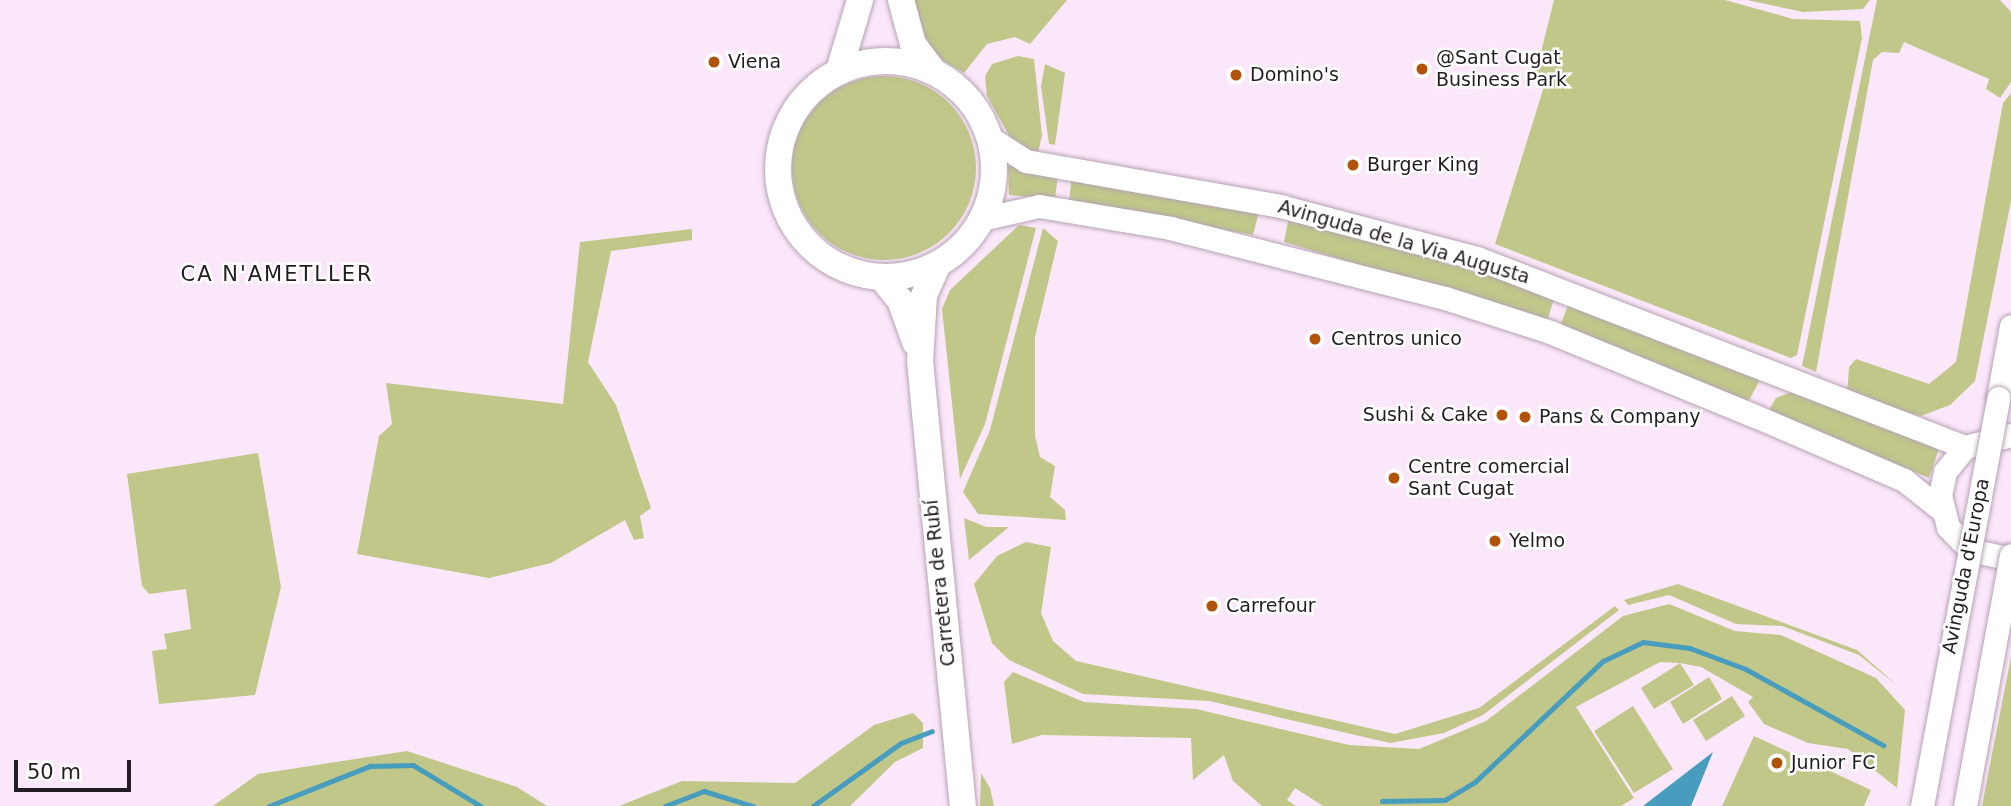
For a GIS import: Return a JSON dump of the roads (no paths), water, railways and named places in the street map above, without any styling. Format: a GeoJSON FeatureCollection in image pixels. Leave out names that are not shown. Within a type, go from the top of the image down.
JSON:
{"type":"FeatureCollection","features":[{"type":"Feature","properties":{"kind":"main road"},"geometry":{"type":"LineString","coordinates":[[839,71],[860,0]]}},
{"type":"Feature","properties":{"kind":"main road"},"geometry":{"type":"LineString","coordinates":[[901,0],[913,44],[934,72],[961,91],[990,138],[993,194],[981,219],[938,264],[925,296],[920,360]]}},
{"type":"Feature","properties":{"kind":"main road"},"geometry":{"type":"LineString","coordinates":[[934,72],[880,61],[839,71],[804,99],[785,129],[780,197],[792,225],[818,253],[844,269],[882,278],[938,264]]}},
{"type":"Feature","properties":{"kind":"main road"},"geometry":{"type":"LineString","coordinates":[[882,278],[900,300],[920,360]]}},
{"type":"Feature","properties":{"kind":"main road","name":"Carretera de Rubí"},"geometry":{"type":"LineString","coordinates":[[920,360],[963,806]]}},
{"type":"Feature","properties":{"kind":"street","name":"Avinguda de la Via Augusta"},"geometry":{"type":"LineString","coordinates":[[990,138],[1026,161],[1280,205],[1477,258],[1965,447]]}},
{"type":"Feature","properties":{"kind":"street"},"geometry":{"type":"LineString","coordinates":[[981,219],[1039,206],[1170,228],[1434,294],[1550,332],[1903,480],[1942,510],[1970,550],[2011,557],[1965,806]]}},
{"type":"Feature","properties":{"kind":"street","name":"Avinguda d'Europa"},"geometry":{"type":"LineString","coordinates":[[1922,806],[2011,326]]}},
{"type":"Feature","properties":{"kind":"street"},"geometry":{"type":"LineString","coordinates":[[1942,510],[1945,472],[1965,447],[2011,435]]}},
{"type":"Feature","properties":{"kind":"water"},"geometry":{"type":"Polygon","coordinates":[[[1713,752],[1691,806],[1643,806],[1713,752]]]}},
{"type":"Feature","properties":{"kind":"waterway"},"geometry":{"type":"LineString","coordinates":[[1382,801],[1445,800],[1475,782],[1603,661],[1643,642],[1690,648],[1746,669],[1883,745]]}},
{"type":"Feature","properties":{"kind":"waterway"},"geometry":{"type":"LineString","coordinates":[[813,806],[901,743],[932,731]]}},
{"type":"Feature","properties":{"kind":"waterway"},"geometry":{"type":"LineString","coordinates":[[269,806],[370,766],[413,765],[481,806]]}},
{"type":"Feature","properties":{"kind":"waterway"},"geometry":{"type":"LineString","coordinates":[[665,806],[704,791],[753,806]]}},
{"type":"Feature","properties":{"kind":"place","name":"Viena"},"geometry":{"type":"Point","coordinates":[714,62]}},
{"type":"Feature","properties":{"kind":"place","name":"@Sant Cugat Business Park"},"geometry":{"type":"Point","coordinates":[1422,69]}},
{"type":"Feature","properties":{"kind":"place","name":"Domino's"},"geometry":{"type":"Point","coordinates":[1236,75]}},
{"type":"Feature","properties":{"kind":"place","name":"Burger King"},"geometry":{"type":"Point","coordinates":[1353,165]}},
{"type":"Feature","properties":{"kind":"place","name":"Centros unico"},"geometry":{"type":"Point","coordinates":[1315,339]}},
{"type":"Feature","properties":{"kind":"place","name":"Sushi & Cake"},"geometry":{"type":"Point","coordinates":[1502,415]}},
{"type":"Feature","properties":{"kind":"place","name":"Pans & Company"},"geometry":{"type":"Point","coordinates":[1525,417]}},
{"type":"Feature","properties":{"kind":"place","name":"Centre comercial Sant Cugat"},"geometry":{"type":"Point","coordinates":[1394,478]}},
{"type":"Feature","properties":{"kind":"place","name":"Yelmo"},"geometry":{"type":"Point","coordinates":[1495,541]}},
{"type":"Feature","properties":{"kind":"place","name":"Carrefour"},"geometry":{"type":"Point","coordinates":[1212,606]}},
{"type":"Feature","properties":{"kind":"place","name":"Junior FC"},"geometry":{"type":"Point","coordinates":[1777,763]}},
{"type":"Feature","properties":{"kind":"district","name":"CA N'AMETLLER"},"geometry":{"type":"Point","coordinates":[277,274]}}]}
